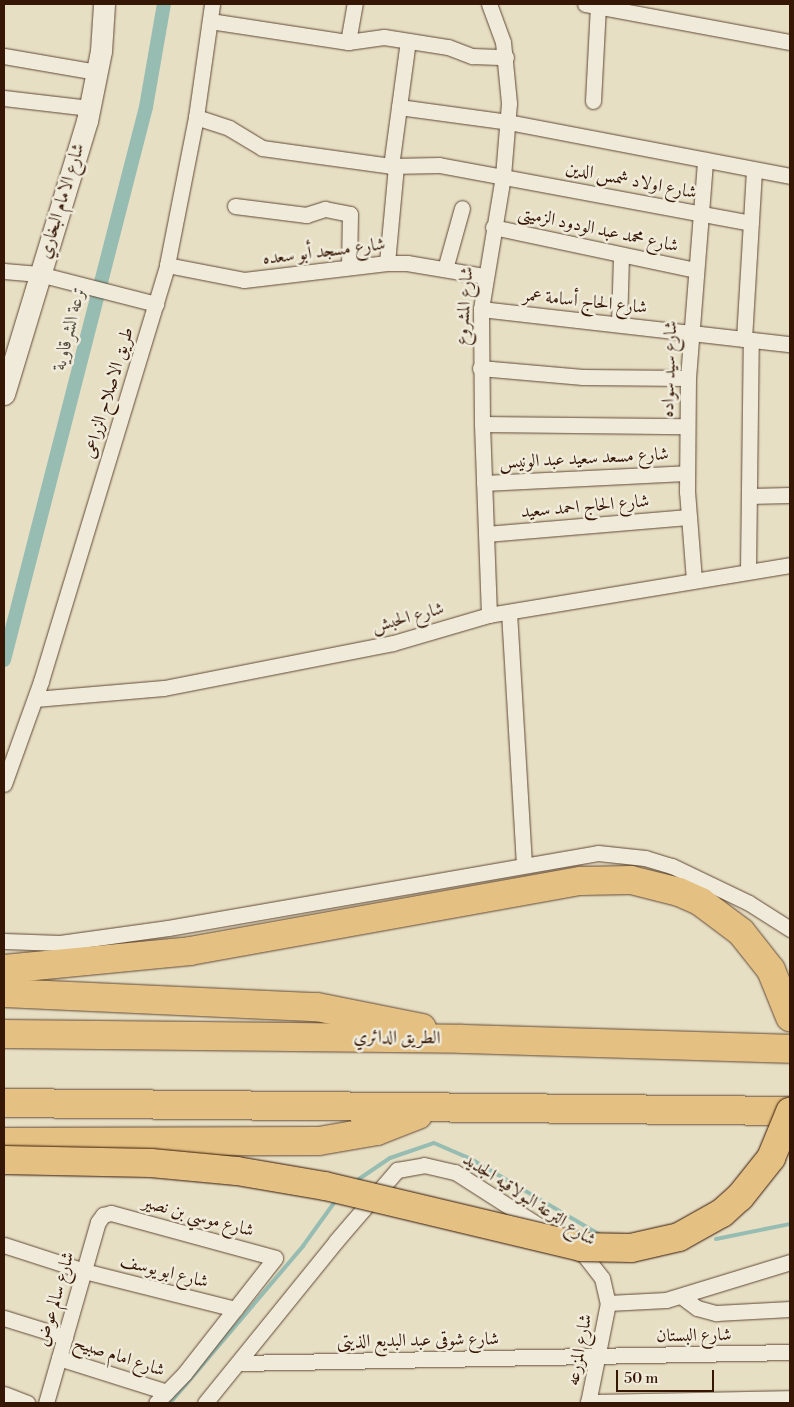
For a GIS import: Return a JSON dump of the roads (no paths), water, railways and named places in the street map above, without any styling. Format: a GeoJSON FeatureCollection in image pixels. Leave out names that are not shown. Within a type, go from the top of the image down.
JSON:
{"type":"FeatureCollection","features":[{"type":"Feature","properties":{"kind":"highway"},"geometry":{"type":"LineString","coordinates":[[4,969],[190,951],[582,881],[631,880],[679,892],[701,902],[734,926],[771,970],[790,1017]]}},
{"type":"Feature","properties":{"kind":"highway"},"geometry":{"type":"LineString","coordinates":[[4,994],[317,1007],[386,1019],[462,1039]]}},
{"type":"Feature","properties":{"kind":"highway","name":"الطريق الدائري"},"geometry":{"type":"LineString","coordinates":[[4,1034],[462,1039],[790,1049]]}},
{"type":"Feature","properties":{"kind":"highway"},"geometry":{"type":"LineString","coordinates":[[4,1103],[431,1110],[790,1111],[771,1158],[740,1197],[722,1213],[686,1233],[631,1248],[581,1247],[334,1188],[237,1171],[151,1163],[4,1160]]}},
{"type":"Feature","properties":{"kind":"highway"},"geometry":{"type":"LineString","coordinates":[[4,1142],[320,1141],[377,1130],[431,1110]]}},
{"type":"Feature","properties":{"kind":"street","name":"شارع الامام البخاري"},"geometry":{"type":"LineString","coordinates":[[4,394],[48,276],[97,72],[104,4]]}},
{"type":"Feature","properties":{"kind":"street","name":"طريق الاصلاح الزراعى"},"geometry":{"type":"LineString","coordinates":[[4,784],[35,699],[167,265],[196,117],[212,4]]}},
{"type":"Feature","properties":{"kind":"street"},"geometry":{"type":"LineString","coordinates":[[348,42],[356,4]]}},
{"type":"Feature","properties":{"kind":"street","name":"شارع المشروع"},"geometry":{"type":"LineString","coordinates":[[489,615],[480,368],[481,309],[493,227],[503,176],[508,122],[506,58],[500,26],[490,4]]}},
{"type":"Feature","properties":{"kind":"street"},"geometry":{"type":"LineString","coordinates":[[593,101],[593,4],[790,42]]}},
{"type":"Feature","properties":{"kind":"street"},"geometry":{"type":"LineString","coordinates":[[210,21],[348,42],[384,38],[448,47],[472,56],[506,58]]}},
{"type":"Feature","properties":{"kind":"street"},"geometry":{"type":"LineString","coordinates":[[387,263],[398,107],[408,41]]}},
{"type":"Feature","properties":{"kind":"street"},"geometry":{"type":"LineString","coordinates":[[4,56],[97,72]]}},
{"type":"Feature","properties":{"kind":"street"},"geometry":{"type":"LineString","coordinates":[[4,98],[89,108]]}},
{"type":"Feature","properties":{"kind":"street"},"geometry":{"type":"LineString","coordinates":[[398,107],[508,122],[790,176]]}},
{"type":"Feature","properties":{"kind":"street","name":"شارع اولاد شمس الدين"},"geometry":{"type":"LineString","coordinates":[[196,117],[229,128],[262,148],[393,166],[439,165],[752,223]]}},
{"type":"Feature","properties":{"kind":"street","name":"شارع سيد سواده"},"geometry":{"type":"LineString","coordinates":[[694,580],[686,473],[689,332],[704,160]]}},
{"type":"Feature","properties":{"kind":"street"},"geometry":{"type":"LineString","coordinates":[[748,571],[748,339],[754,170]]}},
{"type":"Feature","properties":{"kind":"street"},"geometry":{"type":"LineString","coordinates":[[235,206],[306,215],[325,210],[350,214],[349,266]]}},
{"type":"Feature","properties":{"kind":"street"},"geometry":{"type":"LineString","coordinates":[[445,269],[462,208]]}},
{"type":"Feature","properties":{"kind":"street","name":"شارع محمد عبد الودود الزميتى"},"geometry":{"type":"LineString","coordinates":[[493,227],[695,270]]}},
{"type":"Feature","properties":{"kind":"street"},"geometry":{"type":"LineString","coordinates":[[619,324],[621,255]]}},
{"type":"Feature","properties":{"kind":"street","name":"شارع مسجد أبو سعده"},"geometry":{"type":"LineString","coordinates":[[167,265],[244,280],[349,266],[387,263],[445,269],[485,276]]}},
{"type":"Feature","properties":{"kind":"street"},"geometry":{"type":"LineString","coordinates":[[4,271],[48,276],[156,304]]}},
{"type":"Feature","properties":{"kind":"street","name":"شارع الحاج أسامة عمر"},"geometry":{"type":"LineString","coordinates":[[481,309],[790,344]]}},
{"type":"Feature","properties":{"kind":"street"},"geometry":{"type":"LineString","coordinates":[[480,368],[583,377],[688,378]]}},
{"type":"Feature","properties":{"kind":"street"},"geometry":{"type":"LineString","coordinates":[[482,424],[687,426]]}},
{"type":"Feature","properties":{"kind":"street","name":"شارع مسعد سعيد عبد الونيس"},"geometry":{"type":"LineString","coordinates":[[484,483],[686,473]]}},
{"type":"Feature","properties":{"kind":"street"},"geometry":{"type":"LineString","coordinates":[[749,496],[790,495]]}},
{"type":"Feature","properties":{"kind":"street","name":"شارع الحاج احمد سعيد"},"geometry":{"type":"LineString","coordinates":[[486,534],[688,517]]}},
{"type":"Feature","properties":{"kind":"street","name":"شارع الحبش"},"geometry":{"type":"LineString","coordinates":[[35,699],[164,688],[393,643],[489,615],[790,565]]}},
{"type":"Feature","properties":{"kind":"street"},"geometry":{"type":"LineString","coordinates":[[509,612],[524,864]]}},
{"type":"Feature","properties":{"kind":"street"},"geometry":{"type":"LineString","coordinates":[[4,941],[53,943],[168,928],[598,852],[645,858],[672,866],[700,879],[790,929]]}},
{"type":"Feature","properties":{"kind":"street","name":"شارع الترعة البولاقيه الجديد"},"geometry":{"type":"LineString","coordinates":[[205,1403],[388,1177],[405,1166],[435,1166],[455,1172],[584,1255],[602,1278],[608,1303]]}},
{"type":"Feature","properties":{"kind":"street","name":"شارع موسي بن نصير"},"geometry":{"type":"LineString","coordinates":[[111,1213],[275,1258],[235,1309]]}},
{"type":"Feature","properties":{"kind":"street","name":"شارع سالم عوض"},"geometry":{"type":"LineString","coordinates":[[46,1403],[98,1222],[103,1215],[111,1213]]}},
{"type":"Feature","properties":{"kind":"street","name":"شارع ابو يوسف"},"geometry":{"type":"LineString","coordinates":[[4,1245],[84,1271],[235,1309]]}},
{"type":"Feature","properties":{"kind":"street"},"geometry":{"type":"LineString","coordinates":[[608,1303],[641,1304],[681,1296],[790,1262]]}},
{"type":"Feature","properties":{"kind":"street"},"geometry":{"type":"LineString","coordinates":[[681,1296],[696,1308],[716,1313],[790,1310]]}},
{"type":"Feature","properties":{"kind":"street","name":"شارع المزرعه"},"geometry":{"type":"LineString","coordinates":[[588,1402],[608,1303]]}},
{"type":"Feature","properties":{"kind":"street"},"geometry":{"type":"LineString","coordinates":[[156,1403],[235,1309]]}},
{"type":"Feature","properties":{"kind":"street"},"geometry":{"type":"LineString","coordinates":[[4,1318],[65,1337]]}},
{"type":"Feature","properties":{"kind":"street","name":"شارع البستان"},"geometry":{"type":"LineString","coordinates":[[598,1357],[790,1352]]}},
{"type":"Feature","properties":{"kind":"street","name":"شارع شوقى عبد البديع الذيتى"},"geometry":{"type":"LineString","coordinates":[[239,1363],[598,1357]]}},
{"type":"Feature","properties":{"kind":"street","name":"شارع امام صبيح"},"geometry":{"type":"LineString","coordinates":[[59,1358],[167,1392]]}},
{"type":"Feature","properties":{"kind":"street"},"geometry":{"type":"LineString","coordinates":[[4,1394],[27,1403]]}},
{"type":"Feature","properties":{"kind":"street"},"geometry":{"type":"LineString","coordinates":[[588,1402],[790,1398]]}},
{"type":"Feature","properties":{"kind":"waterway","name":"ترعة الشرقاوية"},"geometry":{"type":"LineString","coordinates":[[4,660],[146,107],[164,4]]}},
{"type":"Feature","properties":{"kind":"waterway"},"geometry":{"type":"LineString","coordinates":[[356,1181],[390,1158],[434,1143],[471,1159],[602,1236]]}},
{"type":"Feature","properties":{"kind":"waterway"},"geometry":{"type":"LineString","coordinates":[[170,1403],[303,1246],[336,1200]]}},
{"type":"Feature","properties":{"kind":"waterway"},"geometry":{"type":"LineString","coordinates":[[716,1239],[790,1224]]}}]}
